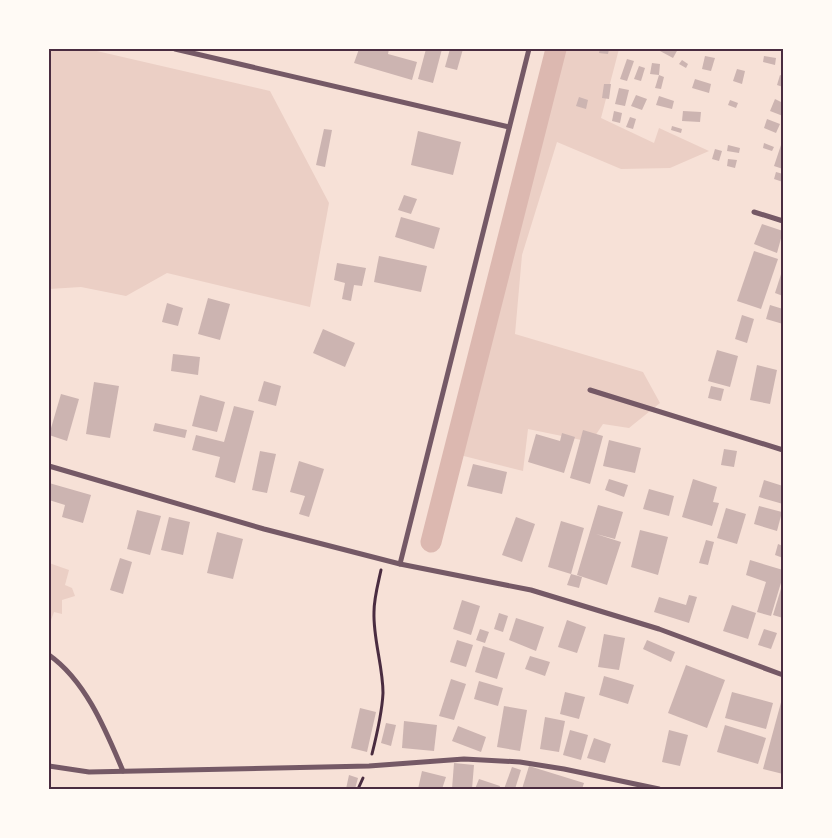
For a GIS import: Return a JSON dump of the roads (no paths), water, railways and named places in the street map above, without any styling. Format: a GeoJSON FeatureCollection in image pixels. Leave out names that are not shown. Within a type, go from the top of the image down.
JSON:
{"type":"FeatureCollection","features":[{"type":"Feature","properties":{"kind":"street"},"geometry":{"type":"LineString","coordinates":[[175,49],[510,127]]}},
{"type":"Feature","properties":{"kind":"street"},"geometry":{"type":"LineString","coordinates":[[400,564],[529,49]]}},
{"type":"Feature","properties":{"kind":"street"},"geometry":{"type":"LineString","coordinates":[[754,212],[783,220]]}},
{"type":"Feature","properties":{"kind":"street"},"geometry":{"type":"LineString","coordinates":[[590,390],[783,450]]}},
{"type":"Feature","properties":{"kind":"street"},"geometry":{"type":"LineString","coordinates":[[49,466],[264,529],[384,560],[531,590],[659,630],[783,675]]}},
{"type":"Feature","properties":{"kind":"street"},"geometry":{"type":"LineString","coordinates":[[49,655],[68,672],[85,696],[106,732],[123,771]]}},
{"type":"Feature","properties":{"kind":"street"},"geometry":{"type":"LineString","coordinates":[[49,766],[89,772],[369,766],[464,759],[520,762],[564,769],[659,789]]}},
{"type":"Feature","properties":{"kind":"waterway"},"geometry":{"type":"LineString","coordinates":[[431,542],[556,49]]}}]}
